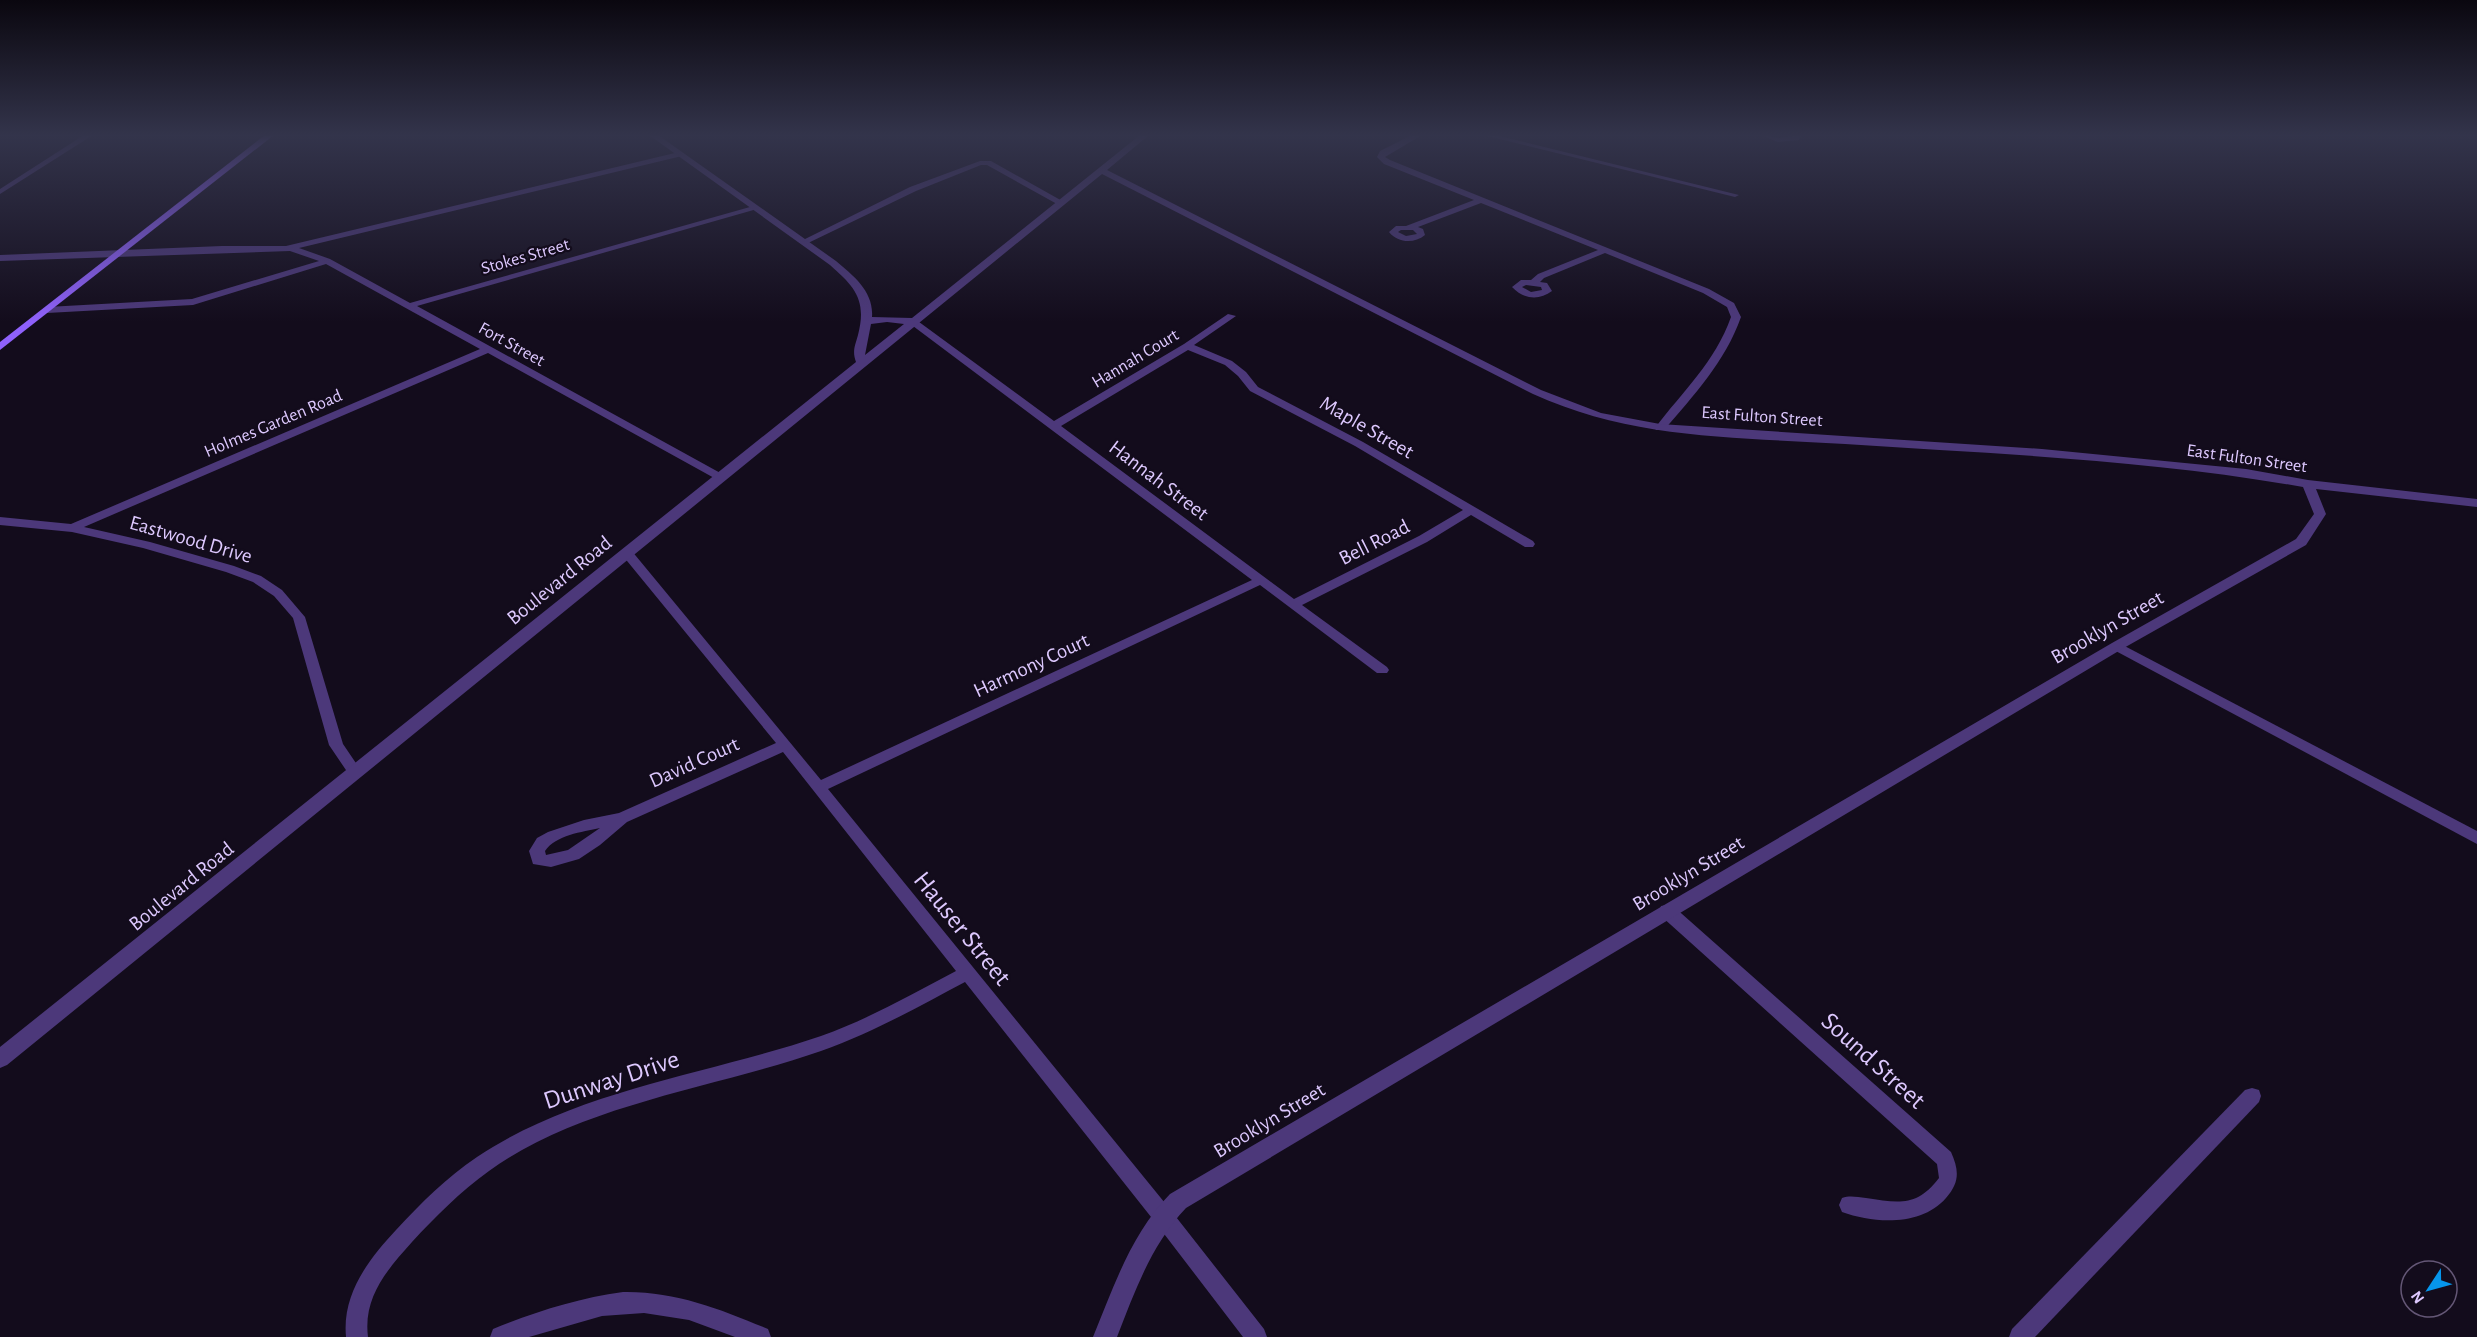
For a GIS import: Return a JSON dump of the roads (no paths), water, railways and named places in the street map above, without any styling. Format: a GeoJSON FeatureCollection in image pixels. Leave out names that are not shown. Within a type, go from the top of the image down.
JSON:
{"type":"FeatureCollection","features":[{"type":"Feature","properties":{"kind":"main road"},"geometry":{"type":"LineString","coordinates":[[0,347],[191,197]]}},
{"type":"Feature","properties":{"kind":"street","name":"Fort Street"},"geometry":{"type":"LineString","coordinates":[[286,249],[500,197]]}},
{"type":"Feature","properties":{"kind":"street"},"geometry":{"type":"LineString","coordinates":[[741,197],[857,283],[865,298],[867,321],[858,353],[862,362]]}},
{"type":"Feature","properties":{"kind":"street"},"geometry":{"type":"LineString","coordinates":[[803,242],[896,197]]}},
{"type":"Feature","properties":{"kind":"street"},"geometry":{"type":"LineString","coordinates":[[1051,197],[1060,202]]}},
{"type":"Feature","properties":{"kind":"street","name":"Boulevard Road"},"geometry":{"type":"LineString","coordinates":[[0,1059],[1066,197]]}},
{"type":"Feature","properties":{"kind":"street","name":"East Fulton Street"},"geometry":{"type":"LineString","coordinates":[[1154,197],[1558,402],[1607,419],[1660,428],[2000,450],[2246,473],[2308,484],[2477,503]]}},
{"type":"Feature","properties":{"kind":"street"},"geometry":{"type":"LineString","coordinates":[[1475,197],[1714,295],[1731,305],[1735,312],[1734,324],[1724,344],[1698,384],[1660,428]]}},
{"type":"Feature","properties":{"kind":"street"},"geometry":{"type":"LineString","coordinates":[[1409,227],[1481,200]]}},
{"type":"Feature","properties":{"kind":"street","name":"Stokes Street"},"geometry":{"type":"LineString","coordinates":[[408,306],[754,207]]}},
{"type":"Feature","properties":{"kind":"street","name":"Fort Street"},"geometry":{"type":"LineString","coordinates":[[0,258],[286,249],[304,251],[327,261],[720,477]]}},
{"type":"Feature","properties":{"kind":"street"},"geometry":{"type":"LineString","coordinates":[[1534,282],[1541,276],[1606,250]]}},
{"type":"Feature","properties":{"kind":"street"},"geometry":{"type":"LineString","coordinates":[[47,310],[193,302],[327,261]]}},
{"type":"Feature","properties":{"kind":"street","name":"Hannah Court"},"geometry":{"type":"LineString","coordinates":[[1054,426],[1187,346],[1231,316]]}},
{"type":"Feature","properties":{"kind":"street"},"geometry":{"type":"LineString","coordinates":[[867,321],[886,319],[912,321]]}},
{"type":"Feature","properties":{"kind":"street","name":"Hannah Street"},"geometry":{"type":"LineString","coordinates":[[912,321],[1382,670]]}},
{"type":"Feature","properties":{"kind":"street","name":"Maple Street"},"geometry":{"type":"LineString","coordinates":[[1187,346],[1206,352],[1228,364],[1243,373],[1250,387],[1309,416],[1529,544]]}},
{"type":"Feature","properties":{"kind":"street","name":"Holmes Garden Road"},"geometry":{"type":"LineString","coordinates":[[72,528],[488,350]]}},
{"type":"Feature","properties":{"kind":"street","name":"Brooklyn Street"},"geometry":{"type":"LineString","coordinates":[[1105,1337],[1131,1274],[1162,1215],[1178,1201],[2117,646],[2301,542],[2320,514],[2308,484]]}},
{"type":"Feature","properties":{"kind":"street","name":"Bell Road"},"geometry":{"type":"LineString","coordinates":[[1293,604],[1413,544],[1471,510]]}},
{"type":"Feature","properties":{"kind":"street","name":"Eastwood Drive"},"geometry":{"type":"LineString","coordinates":[[0,521],[72,528],[146,545],[230,569],[257,579],[278,593],[299,617],[336,745],[355,772]]}},
{"type":"Feature","properties":{"kind":"street","name":"Hauser Street"},"geometry":{"type":"LineString","coordinates":[[627,553],[819,787],[1162,1215],[1256,1337]]}},
{"type":"Feature","properties":{"kind":"street","name":"Harmony Court"},"geometry":{"type":"LineString","coordinates":[[819,787],[1261,580]]}},
{"type":"Feature","properties":{"kind":"street"},"geometry":{"type":"LineString","coordinates":[[2117,646],[2477,838]]}},
{"type":"Feature","properties":{"kind":"street","name":"David Court"},"geometry":{"type":"LineString","coordinates":[[622,818],[575,854],[564,859],[545,862],[536,856],[536,850],[540,845],[556,835],[582,826],[622,818],[785,745]]}},
{"type":"Feature","properties":{"kind":"street","name":"Sound Street"},"geometry":{"type":"LineString","coordinates":[[1667,911],[1944,1158],[1950,1170],[1949,1182],[1927,1205],[1910,1209],[1885,1210],[1849,1205]]}},
{"type":"Feature","properties":{"kind":"street","name":"Dunway Drive"},"geometry":{"type":"LineString","coordinates":[[357,1337],[355,1327],[360,1299],[383,1260],[426,1209],[463,1177],[505,1149],[556,1123],[622,1099],[741,1068],[820,1044],[874,1021],[967,974]]}},
{"type":"Feature","properties":{"kind":"street"},"geometry":{"type":"LineString","coordinates":[[2020,1337],[2252,1096]]}},
{"type":"Feature","properties":{"kind":"street"},"geometry":{"type":"LineString","coordinates":[[501,1337],[578,1311],[615,1304],[647,1302],[693,1311],[760,1337]]}}]}
